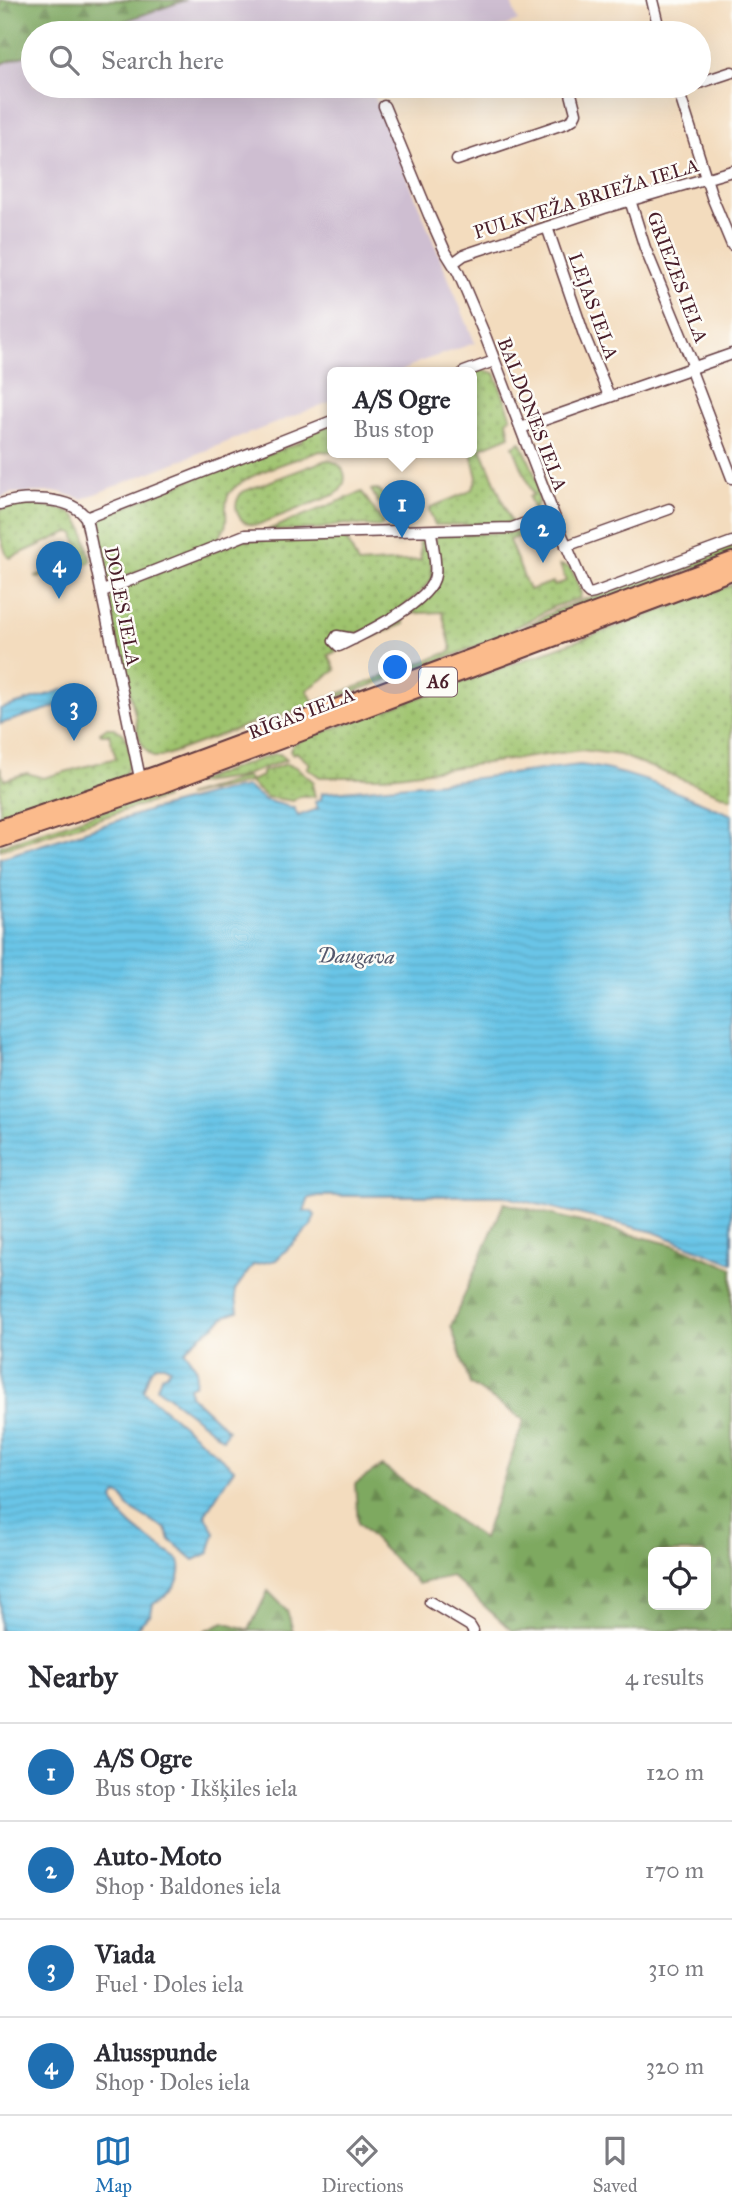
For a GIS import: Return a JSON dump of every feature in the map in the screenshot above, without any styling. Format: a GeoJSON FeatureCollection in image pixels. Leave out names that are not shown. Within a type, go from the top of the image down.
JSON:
{"type":"FeatureCollection","features":[{"type":"Feature","properties":{"kind":"highway","name":"RĪGAS IELA"},"geometry":{"type":"LineString","coordinates":[[0,840],[732,560]]}},
{"type":"Feature","properties":{"kind":"highway","name":"RĪGAS IELA"},"geometry":{"type":"LineString","coordinates":[[0,827],[142,785],[732,572]]}},
{"type":"Feature","properties":{"kind":"street"},"geometry":{"type":"LineString","coordinates":[[652,0],[657,21]]}},
{"type":"Feature","properties":{"kind":"street"},"geometry":{"type":"LineString","coordinates":[[711,78],[732,72]]}},
{"type":"Feature","properties":{"kind":"street"},"geometry":{"type":"LineString","coordinates":[[457,160],[550,130],[573,119],[576,113],[572,98]]}},
{"type":"Feature","properties":{"kind":"street"},"geometry":{"type":"LineString","coordinates":[[681,98],[706,179],[732,245]]}},
{"type":"Feature","properties":{"kind":"street","name":"BALDONES IELA"},"geometry":{"type":"LineString","coordinates":[[384,106],[445,251],[453,263],[521,428],[552,513],[589,594],[732,542]]}},
{"type":"Feature","properties":{"kind":"street","name":"PULKVEŽA BRIEŽA IELA"},"geometry":{"type":"LineString","coordinates":[[453,263],[464,255],[547,227],[732,171]]}},
{"type":"Feature","properties":{"kind":"street","name":"GRIEZES IELA"},"geometry":{"type":"LineString","coordinates":[[630,200],[645,248],[732,478]]}},
{"type":"Feature","properties":{"kind":"street","name":"LEJAS IELA"},"geometry":{"type":"LineString","coordinates":[[547,227],[584,335],[609,396]]}},
{"type":"Feature","properties":{"kind":"street"},"geometry":{"type":"LineString","coordinates":[[521,428],[732,354]]}},
{"type":"Feature","properties":{"kind":"street"},"geometry":{"type":"LineString","coordinates":[[477,367],[494,361]]}},
{"type":"Feature","properties":{"kind":"street"},"geometry":{"type":"LineString","coordinates":[[0,504],[21,500],[50,501],[76,507],[86,517],[327,423]]}},
{"type":"Feature","properties":{"kind":"street"},"geometry":{"type":"LineString","coordinates":[[566,546],[669,509]]}},
{"type":"Feature","properties":{"kind":"street"},"geometry":{"type":"LineString","coordinates":[[103,591],[245,535],[512,528],[552,513]]}},
{"type":"Feature","properties":{"kind":"street","name":"DOLES IELA"},"geometry":{"type":"LineString","coordinates":[[86,517],[142,785]]}},
{"type":"Feature","properties":{"kind":"street"},"geometry":{"type":"LineString","coordinates":[[354,639],[376,627],[430,588],[435,575],[430,531]]}},
{"type":"Feature","properties":{"kind":"street"},"geometry":{"type":"LineString","coordinates":[[430,1602],[470,1626],[472,1631]]}},
{"type":"Feature","properties":{"kind":"shaded area"},"geometry":{"type":"Polygon","coordinates":[[[186,0],[510,0],[518,21],[124,21],[186,0]]]}},
{"type":"Feature","properties":{"kind":"shaded area"},"geometry":{"type":"Polygon","coordinates":[[[21,57],[21,98],[375,98],[475,343],[410,367],[327,367],[327,403],[82,499],[59,492],[11,493],[0,498],[0,64],[21,57]]]}},
{"type":"Feature","properties":{"kind":"green space"},"geometry":{"type":"Polygon","coordinates":[[[0,0],[186,0],[124,21],[21,21],[21,57],[0,64],[0,0]]]}},
{"type":"Feature","properties":{"kind":"green space"},"geometry":{"type":"Polygon","coordinates":[[[477,371],[495,373],[511,416],[507,421],[510,436],[481,448],[512,524],[435,525],[429,510],[431,507],[466,493],[473,488],[477,478],[472,458],[477,458],[477,371]]]}},
{"type":"Feature","properties":{"kind":"green space"},"geometry":{"type":"Polygon","coordinates":[[[327,426],[327,452],[320,451],[284,463],[255,475],[233,489],[226,502],[226,523],[215,542],[120,579],[109,579],[102,573],[92,520],[239,460],[247,462],[303,441],[302,436],[327,426]]]}},
{"type":"Feature","properties":{"kind":"green space"},"geometry":{"type":"Polygon","coordinates":[[[521,442],[538,486],[538,503],[534,511],[529,497],[533,495],[513,446],[521,442]]]}},
{"type":"Feature","properties":{"kind":"green space"},"geometry":{"type":"Polygon","coordinates":[[[326,460],[338,464],[344,473],[344,484],[336,494],[257,525],[241,519],[236,509],[242,492],[326,460]]]}},
{"type":"Feature","properties":{"kind":"green space"},"geometry":{"type":"Polygon","coordinates":[[[371,490],[380,491],[389,505],[404,506],[408,526],[396,524],[391,520],[371,490]]]}},
{"type":"Feature","properties":{"kind":"green space"},"geometry":{"type":"Polygon","coordinates":[[[362,492],[383,523],[380,527],[345,524],[317,529],[265,531],[362,492]]]}},
{"type":"Feature","properties":{"kind":"green space"},"geometry":{"type":"Polygon","coordinates":[[[29,504],[59,509],[75,516],[84,532],[90,563],[38,578],[36,576],[80,559],[74,533],[69,532],[10,558],[7,556],[0,536],[0,510],[29,504]]]}},
{"type":"Feature","properties":{"kind":"green space"},"geometry":{"type":"Polygon","coordinates":[[[548,522],[552,525],[509,540],[529,590],[553,582],[554,586],[566,581],[560,565],[571,568],[581,592],[580,598],[553,607],[495,639],[315,706],[253,723],[161,757],[153,757],[142,744],[109,606],[113,593],[119,588],[242,540],[346,537],[358,564],[421,560],[419,536],[427,536],[432,579],[380,623],[362,632],[340,632],[330,640],[334,649],[360,639],[361,641],[328,655],[336,670],[307,690],[314,703],[452,651],[442,612],[402,614],[404,624],[372,637],[371,635],[432,589],[436,535],[517,532],[548,522]]]}},
{"type":"Feature","properties":{"kind":"green space"},"geometry":{"type":"Polygon","coordinates":[[[732,545],[732,554],[496,643],[556,610],[732,545]]]}},
{"type":"Feature","properties":{"kind":"green space"},"geometry":{"type":"Polygon","coordinates":[[[732,585],[732,799],[620,755],[582,750],[383,777],[320,777],[307,768],[310,764],[296,752],[292,754],[290,751],[293,744],[301,740],[732,585]]]}},
{"type":"Feature","properties":{"kind":"green space"},"geometry":{"type":"Polygon","coordinates":[[[106,728],[114,728],[124,734],[127,741],[130,760],[122,777],[116,782],[0,822],[0,767],[4,780],[27,773],[43,778],[116,758],[109,734],[100,732],[106,728]]]}},
{"type":"Feature","properties":{"kind":"green space"},"geometry":{"type":"Polygon","coordinates":[[[280,754],[286,760],[237,778],[178,786],[203,779],[280,754]]]}},
{"type":"Feature","properties":{"kind":"green space"},"geometry":{"type":"Polygon","coordinates":[[[286,764],[296,767],[314,782],[312,784],[315,797],[302,796],[293,801],[266,797],[249,782],[186,796],[247,777],[250,781],[262,776],[262,772],[286,764]]]}},
{"type":"Feature","properties":{"kind":"green space"},"geometry":{"type":"Polygon","coordinates":[[[162,791],[165,798],[0,850],[0,846],[162,791]]]}},
{"type":"Feature","properties":{"kind":"green space"},"geometry":{"type":"Polygon","coordinates":[[[504,1203],[674,1245],[732,1268],[732,1631],[512,1631],[451,1576],[418,1584],[358,1523],[355,1484],[382,1466],[483,1539],[524,1420],[470,1384],[451,1326],[504,1203]]]}},
{"type":"Feature","properties":{"kind":"green space"},"geometry":{"type":"Polygon","coordinates":[[[268,1591],[287,1610],[293,1631],[204,1631],[224,1622],[249,1630],[268,1591]]]}},
{"type":"Feature","properties":{"kind":"water"},"geometry":{"type":"Polygon","coordinates":[[[76,686],[80,699],[0,724],[0,709],[76,686]]]}},
{"type":"Feature","properties":{"kind":"water","name":"Daugava"},"geometry":{"type":"Polygon","coordinates":[[[580,765],[639,778],[732,815],[732,1263],[654,1232],[503,1196],[309,1198],[304,1211],[315,1215],[311,1226],[276,1260],[253,1265],[235,1290],[238,1311],[225,1316],[185,1351],[197,1369],[195,1384],[189,1387],[190,1395],[228,1430],[223,1439],[157,1388],[161,1376],[167,1374],[170,1368],[156,1365],[150,1372],[143,1391],[234,1469],[205,1514],[215,1533],[209,1553],[194,1560],[170,1540],[166,1529],[129,1508],[122,1496],[117,1494],[113,1498],[122,1516],[179,1560],[180,1574],[175,1586],[153,1604],[151,1614],[133,1631],[0,1631],[0,858],[151,810],[247,787],[265,800],[294,808],[298,816],[318,809],[315,802],[321,799],[322,793],[453,781],[580,765]]]}},
{"type":"Feature","properties":{"kind":"place","name":"A/S Ogre"},"geometry":{"type":"Point","coordinates":[402,538]}},
{"type":"Feature","properties":{"kind":"place","name":"Auto-Moto"},"geometry":{"type":"Point","coordinates":[543,563]}},
{"type":"Feature","properties":{"kind":"place","name":"Alusspunde"},"geometry":{"type":"Point","coordinates":[59,599]}},
{"type":"Feature","properties":{"kind":"place","name":"Viada"},"geometry":{"type":"Point","coordinates":[74,741]}}]}
